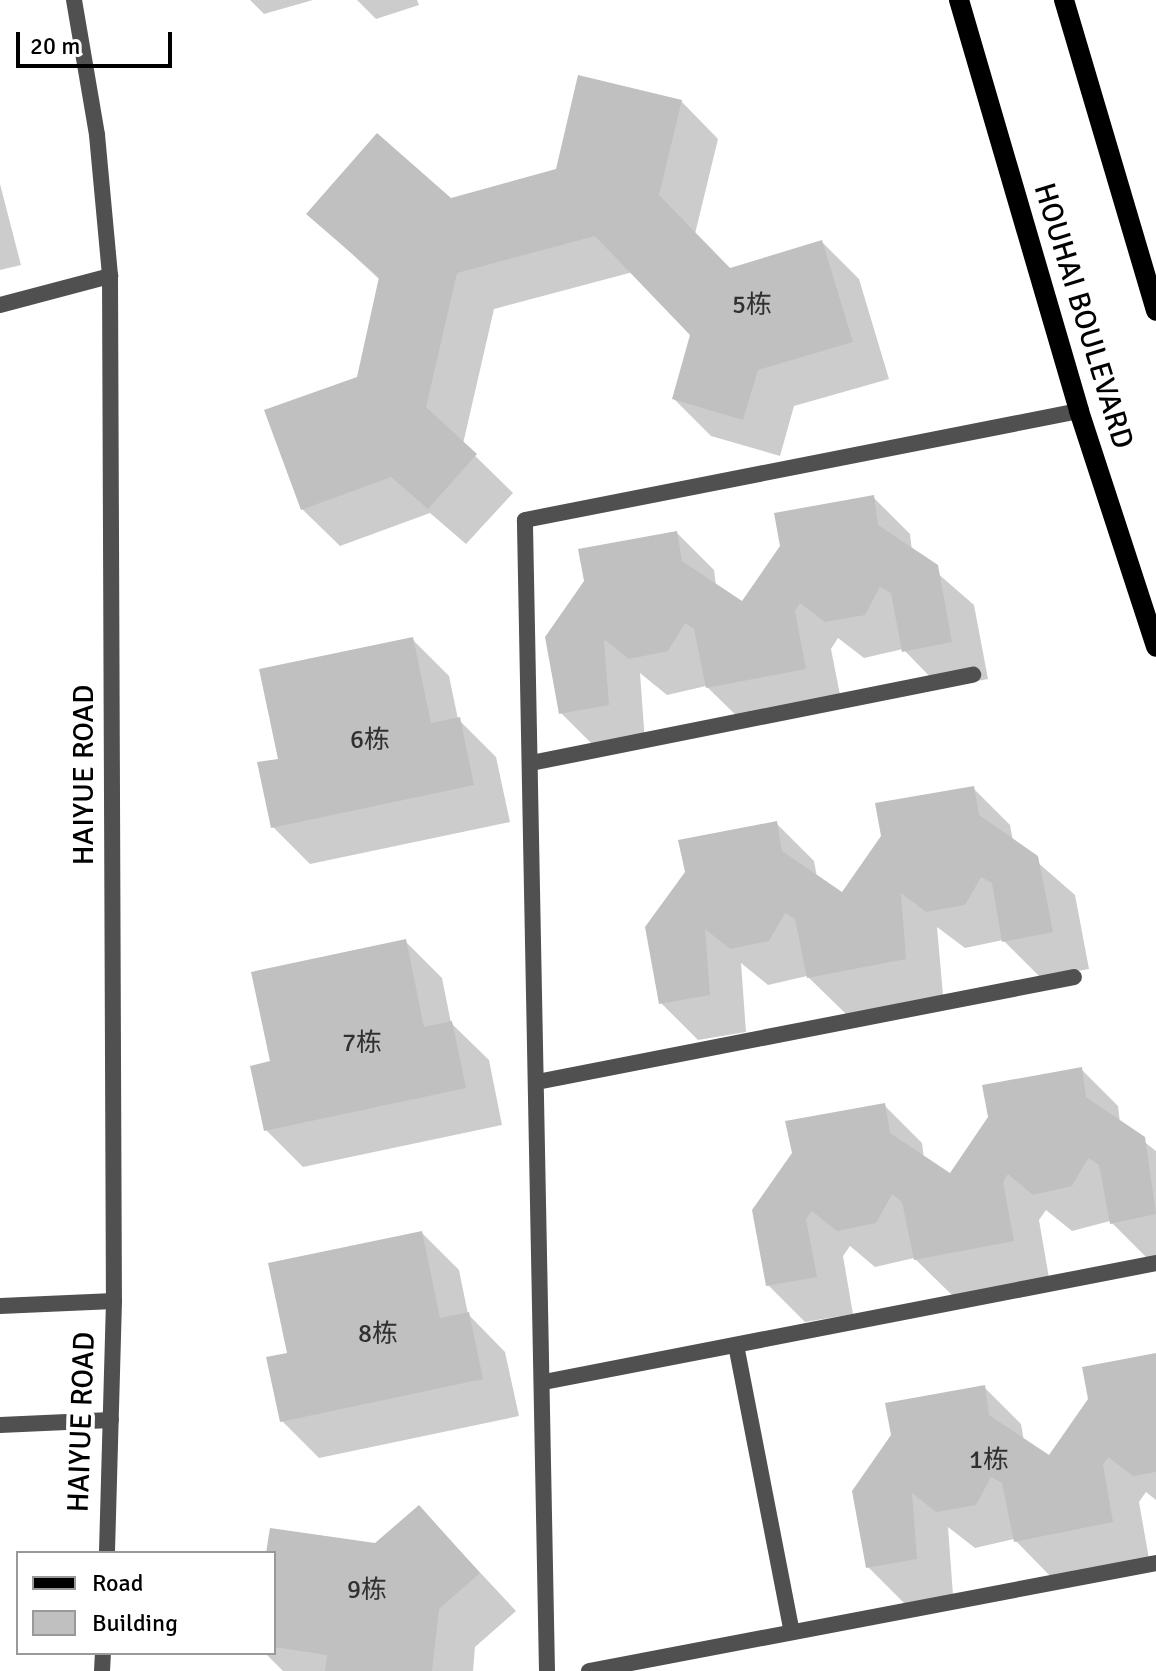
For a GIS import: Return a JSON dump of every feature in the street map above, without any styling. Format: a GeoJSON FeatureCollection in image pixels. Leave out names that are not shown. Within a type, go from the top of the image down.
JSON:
{"type":"FeatureCollection","features":[{"type":"Feature","properties":{"kind":"main road","name":"HOUHAI BOULEVARD"},"geometry":{"type":"LineString","coordinates":[[959,0],[1079,411],[1156,647]]}},
{"type":"Feature","properties":{"kind":"main road"},"geometry":{"type":"LineString","coordinates":[[1064,0],[1156,311]]}},
{"type":"Feature","properties":{"kind":"street","name":"HAIYUE ROAD"},"geometry":{"type":"LineString","coordinates":[[74,0],[97,135],[110,276],[114,1301],[107,1551]]}},
{"type":"Feature","properties":{"kind":"street"},"geometry":{"type":"LineString","coordinates":[[1137,249],[1156,273]]}},
{"type":"Feature","properties":{"kind":"street"},"geometry":{"type":"LineString","coordinates":[[0,305],[110,276]]}},
{"type":"Feature","properties":{"kind":"street"},"geometry":{"type":"LineString","coordinates":[[547,1671],[544,1382],[525,520],[1079,411]]}},
{"type":"Feature","properties":{"kind":"street"},"geometry":{"type":"LineString","coordinates":[[531,763],[973,675]]}},
{"type":"Feature","properties":{"kind":"street"},"geometry":{"type":"LineString","coordinates":[[537,1082],[1074,977]]}},
{"type":"Feature","properties":{"kind":"street"},"geometry":{"type":"LineString","coordinates":[[544,1382],[1156,1263]]}},
{"type":"Feature","properties":{"kind":"street"},"geometry":{"type":"LineString","coordinates":[[0,1306],[114,1301]]}},
{"type":"Feature","properties":{"kind":"street"},"geometry":{"type":"LineString","coordinates":[[736,1345],[792,1632]]}},
{"type":"Feature","properties":{"kind":"street"},"geometry":{"type":"LineString","coordinates":[[0,1425],[111,1420]]}},
{"type":"Feature","properties":{"kind":"street"},"geometry":{"type":"LineString","coordinates":[[589,1671],[1156,1563]]}},
{"type":"Feature","properties":{"kind":"building"},"geometry":{"type":"Polygon","coordinates":[[[578,75],[682,100],[659,195],[730,268],[822,240],[853,342],[758,370],[743,420],[672,399],[690,335],[595,236],[457,273],[426,407],[477,454],[428,509],[391,477],[301,510],[264,410],[357,377],[379,277],[306,214],[377,133],[451,198],[556,169],[578,75]]]}},
{"type":"Feature","properties":{"kind":"building"},"geometry":{"type":"Polygon","coordinates":[[[874,495],[878,525],[938,565],[952,642],[902,652],[891,593],[880,587],[865,615],[825,622],[800,603],[795,611],[806,669],[706,688],[694,629],[685,623],[668,651],[629,659],[604,639],[609,705],[559,714],[545,637],[584,581],[578,549],[677,531],[682,561],[742,601],[780,546],[774,513],[874,495]]]}},
{"type":"Feature","properties":{"kind":"building"},"geometry":{"type":"Polygon","coordinates":[[[413,637],[431,723],[460,717],[474,785],[271,828],[257,762],[278,759],[259,669],[413,637]]]}},
{"type":"Feature","properties":{"kind":"building"},"geometry":{"type":"Polygon","coordinates":[[[974,786],[979,815],[1038,856],[1053,932],[1002,942],[992,883],[981,877],[965,905],[926,912],[901,893],[906,959],[807,978],[795,919],[785,913],[769,941],[730,949],[705,929],[710,995],[659,1004],[645,927],[685,872],[678,840],[777,821],[782,851],[842,892],[881,836],[875,803],[974,786]]]}},
{"type":"Feature","properties":{"kind":"building"},"geometry":{"type":"Polygon","coordinates":[[[406,939],[424,1027],[452,1021],[466,1088],[264,1131],[250,1066],[270,1061],[251,972],[406,939]]]}},
{"type":"Feature","properties":{"kind":"building"},"geometry":{"type":"Polygon","coordinates":[[[1082,1067],[1086,1097],[1145,1137],[1156,1214],[1110,1224],[1099,1165],[1088,1158],[1072,1186],[1033,1195],[1008,1174],[1003,1182],[1014,1241],[914,1260],[902,1202],[892,1194],[876,1223],[837,1231],[812,1211],[806,1219],[817,1277],[766,1286],[752,1210],[792,1153],[785,1121],[885,1103],[890,1133],[950,1173],[988,1117],[982,1085],[1082,1067]]]}},
{"type":"Feature","properties":{"kind":"building"},"geometry":{"type":"Polygon","coordinates":[[[422,1231],[440,1318],[469,1312],[483,1379],[280,1422],[266,1357],[287,1353],[268,1263],[422,1231]]]}},
{"type":"Feature","properties":{"kind":"building"},"geometry":{"type":"Polygon","coordinates":[[[1156,1353],[1156,1472],[1133,1476],[1108,1457],[1103,1465],[1113,1522],[1014,1542],[1002,1483],[991,1477],[976,1505],[936,1512],[912,1493],[917,1559],[866,1568],[852,1491],[891,1435],[885,1403],[985,1385],[989,1415],[1049,1455],[1088,1399],[1082,1367],[1156,1353]]]}},
{"type":"Feature","properties":{"kind":"building"},"geometry":{"type":"Polygon","coordinates":[[[419,1505],[480,1573],[439,1609],[432,1671],[325,1671],[327,1655],[276,1647],[276,1551],[266,1551],[270,1528],[375,1543],[419,1505]]]}}]}
